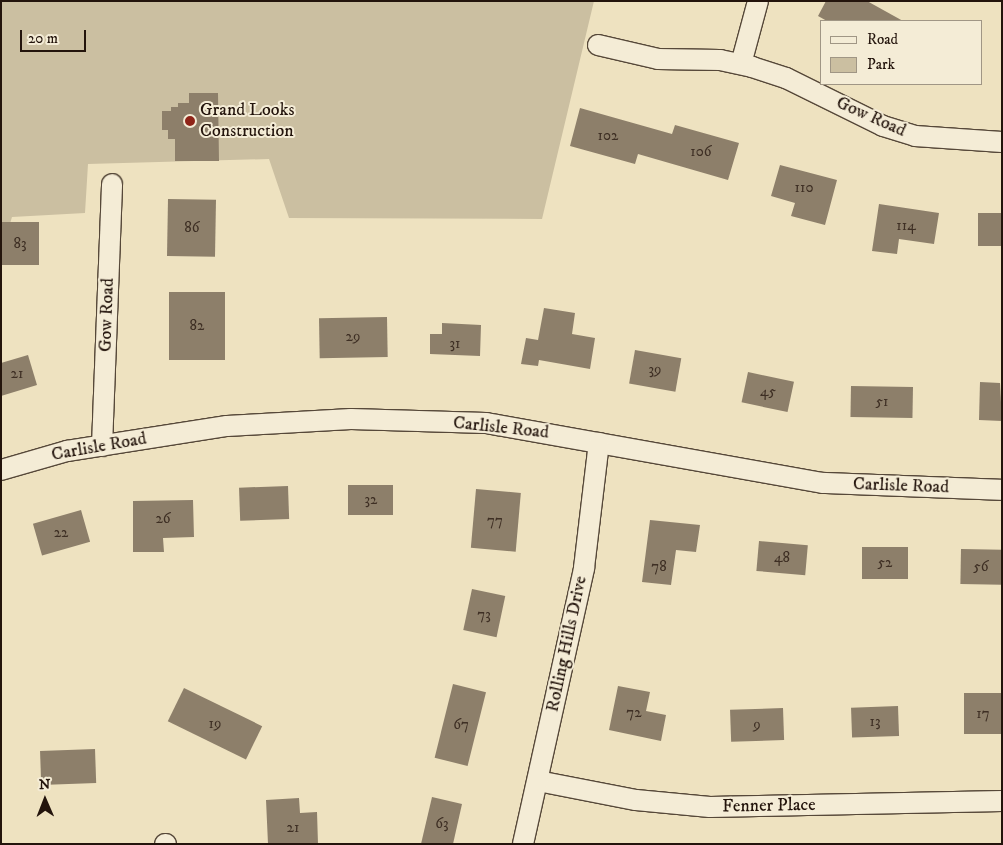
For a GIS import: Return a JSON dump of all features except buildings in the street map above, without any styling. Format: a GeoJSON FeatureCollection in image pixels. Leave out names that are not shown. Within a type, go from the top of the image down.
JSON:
{"type":"FeatureCollection","features":[{"type":"Feature","properties":{"kind":"street"},"geometry":{"type":"LineString","coordinates":[[741,64],[758,1]]}},
{"type":"Feature","properties":{"kind":"street","name":"Gow Road"},"geometry":{"type":"LineString","coordinates":[[598,45],[658,59],[720,60],[741,64],[786,78],[882,126],[915,136],[1002,142]]}},
{"type":"Feature","properties":{"kind":"street","name":"Gow Road"},"geometry":{"type":"LineString","coordinates":[[102,446],[112,184]]}},
{"type":"Feature","properties":{"kind":"street","name":"Carlisle Road"},"geometry":{"type":"LineString","coordinates":[[1,470],[67,451],[226,426],[351,419],[486,423],[823,483],[1002,490]]}},
{"type":"Feature","properties":{"kind":"street","name":"Rolling Hills Drive"},"geometry":{"type":"LineString","coordinates":[[524,844],[584,568],[599,443]]}},
{"type":"Feature","properties":{"kind":"street","name":"Fenner Place"},"geometry":{"type":"LineString","coordinates":[[538,782],[636,800],[710,807],[1002,801]]}},
{"type":"Feature","properties":{"kind":"green space"},"geometry":{"type":"Polygon","coordinates":[[[1,1],[594,1],[542,219],[289,218],[269,159],[88,164],[85,213],[12,217],[1,253],[1,1]]]}},
{"type":"Feature","properties":{"kind":"place","name":"Grand Looks Construction"},"geometry":{"type":"Point","coordinates":[190,121]}}]}
